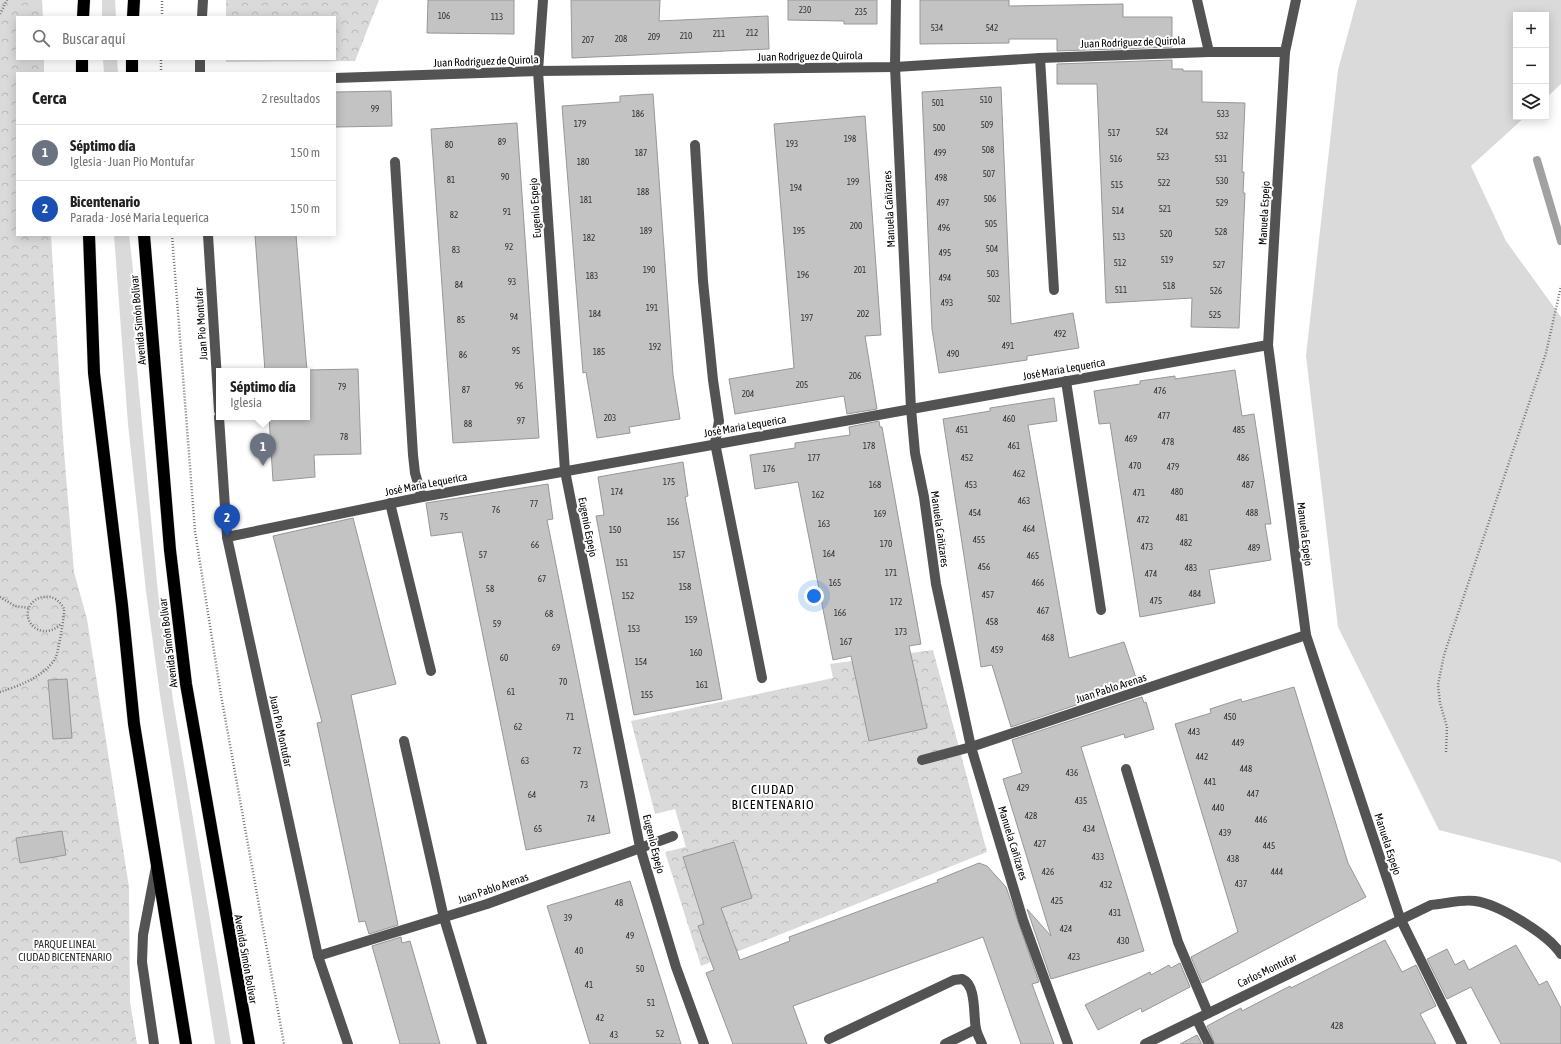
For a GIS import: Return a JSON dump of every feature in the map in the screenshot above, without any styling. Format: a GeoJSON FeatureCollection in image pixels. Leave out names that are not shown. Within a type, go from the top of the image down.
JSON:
{"type":"FeatureCollection","features":[{"type":"Feature","properties":{"kind":"highway"},"geometry":{"type":"LineString","coordinates":[[83,16],[84,0]]}},
{"type":"Feature","properties":{"kind":"highway"},"geometry":{"type":"LineString","coordinates":[[133,16],[134,0]]}},
{"type":"Feature","properties":{"kind":"highway"},"geometry":{"type":"LineString","coordinates":[[82,60],[82,72]]}},
{"type":"Feature","properties":{"kind":"highway"},"geometry":{"type":"LineString","coordinates":[[132,60],[132,72]]}},
{"type":"Feature","properties":{"kind":"highway"},"geometry":{"type":"LineString","coordinates":[[89,236],[94,373],[122,605],[134,724],[156,867],[186,1044]]}},
{"type":"Feature","properties":{"kind":"highway","name":"Avenida Simón Bolívar"},"geometry":{"type":"LineString","coordinates":[[144,236],[170,550],[186,684],[248,1044]]}},
{"type":"Feature","properties":{"kind":"street"},"geometry":{"type":"LineString","coordinates":[[202,16],[203,0]]}},
{"type":"Feature","properties":{"kind":"street","name":"Eugenio Espejo"},"geometry":{"type":"LineString","coordinates":[[543,0],[538,71],[565,471],[640,847],[676,967],[704,1044]]}},
{"type":"Feature","properties":{"kind":"street","name":"Manuela Cañizares"},"geometry":{"type":"LineString","coordinates":[[896,0],[895,67],[911,409],[915,453],[924,497],[936,584],[971,747],[1023,920],[1068,1044]]}},
{"type":"Feature","properties":{"kind":"street"},"geometry":{"type":"LineString","coordinates":[[1197,0],[1209,52]]}},
{"type":"Feature","properties":{"kind":"street","name":"Manuela Espejo"},"geometry":{"type":"LineString","coordinates":[[1296,0],[1285,52],[1268,345],[1306,636],[1400,918],[1462,1044]]}},
{"type":"Feature","properties":{"kind":"street","name":"Juan Rodriguez de Quirola"},"geometry":{"type":"LineString","coordinates":[[336,78],[538,71],[895,67],[1040,58],[1209,52],[1285,52]]}},
{"type":"Feature","properties":{"kind":"street"},"geometry":{"type":"LineString","coordinates":[[1040,58],[1054,290]]}},
{"type":"Feature","properties":{"kind":"street"},"geometry":{"type":"LineString","coordinates":[[200,60],[200,72]]}},
{"type":"Feature","properties":{"kind":"street"},"geometry":{"type":"LineString","coordinates":[[695,145],[703,282],[713,380],[719,421],[715,443],[762,678]]}},
{"type":"Feature","properties":{"kind":"street"},"geometry":{"type":"LineString","coordinates":[[394,162],[413,456],[415,472],[422,497]]}},
{"type":"Feature","properties":{"kind":"street","name":"Juan Pio Montufar"},"geometry":{"type":"LineString","coordinates":[[208,236],[216,368]]}},
{"type":"Feature","properties":{"kind":"street","name":"José Maria Lequerica"},"geometry":{"type":"LineString","coordinates":[[227,537],[422,497],[715,443],[1268,345]]}},
{"type":"Feature","properties":{"kind":"street"},"geometry":{"type":"LineString","coordinates":[[1066,381],[1101,610]]}},
{"type":"Feature","properties":{"kind":"street","name":"Juan Pio Montufar"},"geometry":{"type":"LineString","coordinates":[[219,420],[227,537],[318,956],[348,1044]]}},
{"type":"Feature","properties":{"kind":"street"},"geometry":{"type":"LineString","coordinates":[[390,503],[430,671]]}},
{"type":"Feature","properties":{"kind":"street","name":"Juan Pablo Arenas"},"geometry":{"type":"LineString","coordinates":[[922,760],[971,747],[1306,636]]}},
{"type":"Feature","properties":{"kind":"street"},"geometry":{"type":"LineString","coordinates":[[404,741],[444,918],[482,1044]]}},
{"type":"Feature","properties":{"kind":"street"},"geometry":{"type":"LineString","coordinates":[[1126,769],[1178,942],[1208,1013]]}},
{"type":"Feature","properties":{"kind":"street","name":"Juan Pablo Arenas"},"geometry":{"type":"LineString","coordinates":[[318,956],[495,901],[672,836]]}},
{"type":"Feature","properties":{"kind":"street"},"geometry":{"type":"LineString","coordinates":[[154,1044],[142,962],[143,935],[156,867]]}},
{"type":"Feature","properties":{"kind":"street","name":"Carlos Montufar"},"geometry":{"type":"LineString","coordinates":[[1145,1044],[1197,1020],[1208,1013],[1400,918],[1431,905],[1474,901],[1495,906],[1530,926],[1561,954]]}},
{"type":"Feature","properties":{"kind":"street"},"geometry":{"type":"LineString","coordinates":[[829,1039],[958,979],[964,980],[968,983],[972,993],[976,1030],[982,1044]]}},
{"type":"Feature","properties":{"kind":"street"},"geometry":{"type":"LineString","coordinates":[[1197,1020],[1209,1044]]}},
{"type":"Feature","properties":{"kind":"street"},"geometry":{"type":"LineString","coordinates":[[945,1044],[976,1030]]}},
{"type":"Feature","properties":{"kind":"path"},"geometry":{"type":"LineString","coordinates":[[0,14],[7,0]]}},
{"type":"Feature","properties":{"kind":"path"},"geometry":{"type":"LineString","coordinates":[[162,0],[162,16]]}},
{"type":"Feature","properties":{"kind":"path"},"geometry":{"type":"LineString","coordinates":[[161,60],[161,72]]}},
{"type":"Feature","properties":{"kind":"path"},"geometry":{"type":"LineString","coordinates":[[172,236],[195,531],[221,695],[284,1044]]}},
{"type":"Feature","properties":{"kind":"path"},"geometry":{"type":"LineString","coordinates":[[1446,752],[1447,727],[1440,703],[1438,685],[1444,656],[1546,352],[1561,286]]}},
{"type":"Feature","properties":{"kind":"path"},"geometry":{"type":"LineString","coordinates":[[0,692],[38,676],[56,658],[64,610],[60,603],[54,598],[47,596],[39,598],[33,602],[29,608],[28,617],[31,625],[38,631],[46,632],[55,630],[61,624]]}},
{"type":"Feature","properties":{"kind":"path"},"geometry":{"type":"LineString","coordinates":[[0,597],[15,606],[29,608]]}},
{"type":"Feature","properties":{"kind":"green space","name":"PARQUE LINEAL CIUDAD BICENTENARIO"},"geometry":{"type":"Polygon","coordinates":[[[0,0],[42,0],[43,16],[16,16],[16,60],[44,60],[44,72],[16,72],[16,236],[51,236],[63,439],[74,572],[87,619],[129,887],[130,1002],[137,1044],[0,1044],[0,0]]]}},
{"type":"Feature","properties":{"kind":"green space"},"geometry":{"type":"Polygon","coordinates":[[[102,0],[115,0],[116,16],[102,16],[102,0]]]}},
{"type":"Feature","properties":{"kind":"green space"},"geometry":{"type":"Polygon","coordinates":[[[226,0],[379,0],[355,61],[226,62],[226,60],[336,60],[336,16],[226,16],[226,0]]]}},
{"type":"Feature","properties":{"kind":"green space"},"geometry":{"type":"Polygon","coordinates":[[[1357,0],[1561,0],[1561,84],[1549,95],[1549,12],[1513,12],[1513,120],[1522,120],[1471,166],[1506,241],[1561,317],[1561,863],[1556,860],[1439,830],[1338,627],[1306,356],[1338,70],[1357,0]]]}},
{"type":"Feature","properties":{"kind":"green space"},"geometry":{"type":"Polygon","coordinates":[[[103,60],[117,60],[118,72],[104,72],[103,60]]]}},
{"type":"Feature","properties":{"kind":"green space"},"geometry":{"type":"Polygon","coordinates":[[[114,236],[129,236],[133,270],[135,349],[158,593],[173,700],[231,1044],[215,1044],[160,695],[146,591],[128,424],[114,236]]]}},
{"type":"Feature","properties":{"kind":"green space"},"geometry":{"type":"Polygon","coordinates":[[[933,650],[987,852],[701,966],[665,852],[686,847],[675,809],[655,814],[631,721],[833,678],[830,664],[933,650]]]}},
{"type":"Feature","properties":{"kind":"building"},"geometry":{"type":"Polygon","coordinates":[[[428,0],[514,0],[514,34],[427,33],[428,0]]]}},
{"type":"Feature","properties":{"kind":"building"},"geometry":{"type":"Polygon","coordinates":[[[571,0],[660,0],[659,21],[768,16],[769,49],[572,58],[571,0]]]}},
{"type":"Feature","properties":{"kind":"building"},"geometry":{"type":"Polygon","coordinates":[[[788,0],[877,0],[877,24],[844,24],[844,21],[788,20],[788,0]]]}},
{"type":"Feature","properties":{"kind":"building"},"geometry":{"type":"Polygon","coordinates":[[[920,0],[1009,0],[1009,6],[1123,4],[1123,17],[1172,17],[1172,47],[1057,51],[1057,39],[1009,39],[1009,43],[920,44],[920,0]]]}},
{"type":"Feature","properties":{"kind":"building"},"geometry":{"type":"Polygon","coordinates":[[[1172,60],[1172,69],[1183,69],[1183,71],[1202,71],[1202,102],[1245,103],[1242,172],[1244,172],[1243,193],[1245,193],[1239,328],[1191,327],[1192,298],[1106,303],[1097,84],[1057,84],[1057,64],[1172,60]]]}},
{"type":"Feature","properties":{"kind":"building"},"geometry":{"type":"Polygon","coordinates":[[[1001,87],[1011,324],[1073,313],[1079,348],[1027,356],[1027,360],[939,373],[932,329],[922,92],[1001,87]]]}},
{"type":"Feature","properties":{"kind":"building"},"geometry":{"type":"Polygon","coordinates":[[[391,91],[392,126],[336,127],[336,92],[391,91]]]}},
{"type":"Feature","properties":{"kind":"building"},"geometry":{"type":"Polygon","coordinates":[[[653,94],[673,375],[680,419],[629,427],[630,433],[597,438],[586,372],[583,373],[562,106],[620,102],[620,96],[653,94]]]}},
{"type":"Feature","properties":{"kind":"building"},"geometry":{"type":"Polygon","coordinates":[[[865,116],[881,335],[865,336],[877,409],[847,414],[844,396],[735,414],[729,379],[794,368],[774,124],[865,116]]]}},
{"type":"Feature","properties":{"kind":"building"},"geometry":{"type":"Polygon","coordinates":[[[517,123],[539,438],[453,443],[431,129],[517,123]]]}},
{"type":"Feature","properties":{"kind":"building"},"geometry":{"type":"Polygon","coordinates":[[[255,236],[296,236],[307,368],[265,368],[255,236]]]}},
{"type":"Feature","properties":{"kind":"building"},"geometry":{"type":"Polygon","coordinates":[[[358,369],[361,454],[314,455],[315,477],[273,481],[269,420],[310,420],[310,370],[358,369]]]}},
{"type":"Feature","properties":{"kind":"building"},"geometry":{"type":"Polygon","coordinates":[[[1235,370],[1242,416],[1254,414],[1271,524],[1265,524],[1271,560],[1209,570],[1215,603],[1140,617],[1110,423],[1099,424],[1094,391],[1140,384],[1140,381],[1175,376],[1175,379],[1235,370]]]}},
{"type":"Feature","properties":{"kind":"building"},"geometry":{"type":"Polygon","coordinates":[[[1054,398],[1057,421],[1028,425],[1069,658],[1124,642],[1138,684],[1011,727],[992,665],[981,667],[943,419],[990,411],[990,408],[1054,398]]]}},
{"type":"Feature","properties":{"kind":"building"},"geometry":{"type":"Polygon","coordinates":[[[879,421],[880,427],[882,427],[921,644],[909,646],[927,728],[869,741],[851,656],[833,660],[798,482],[755,489],[750,455],[795,448],[795,443],[850,435],[849,427],[879,421]]]}},
{"type":"Feature","properties":{"kind":"building"},"geometry":{"type":"Polygon","coordinates":[[[683,462],[688,496],[685,497],[722,699],[634,715],[596,516],[604,515],[598,477],[683,462]]]}},
{"type":"Feature","properties":{"kind":"building"},"geometry":{"type":"Polygon","coordinates":[[[548,484],[553,519],[547,520],[610,833],[526,850],[462,532],[431,536],[426,503],[548,484]]]}},
{"type":"Feature","properties":{"kind":"building"},"geometry":{"type":"Polygon","coordinates":[[[353,518],[396,684],[351,695],[398,925],[369,934],[365,921],[359,922],[317,723],[322,722],[273,536],[353,518]]]}},
{"type":"Feature","properties":{"kind":"building"},"geometry":{"type":"Polygon","coordinates":[[[67,679],[72,738],[53,739],[48,680],[67,679]]]}},
{"type":"Feature","properties":{"kind":"building"},"geometry":{"type":"Polygon","coordinates":[[[1294,687],[1348,863],[1366,897],[1202,983],[1191,957],[1238,932],[1175,724],[1211,713],[1210,709],[1241,699],[1242,702],[1294,687]]]}},
{"type":"Feature","properties":{"kind":"building"},"geometry":{"type":"Polygon","coordinates":[[[1142,697],[1144,703],[1146,702],[1154,729],[1125,738],[1124,734],[1081,747],[1144,951],[1051,979],[1027,909],[1051,936],[1003,779],[1022,773],[1012,740],[1142,697]]]}},
{"type":"Feature","properties":{"kind":"building"},"geometry":{"type":"Polygon","coordinates":[[[62,831],[66,855],[20,863],[16,838],[62,831]]]}},
{"type":"Feature","properties":{"kind":"building"},"geometry":{"type":"Polygon","coordinates":[[[734,842],[752,898],[721,908],[740,960],[790,941],[789,937],[938,882],[937,880],[979,863],[987,866],[1006,887],[1039,982],[1032,984],[1054,1044],[1021,1044],[983,937],[793,1006],[807,1044],[733,1044],[706,973],[714,970],[698,926],[704,924],[683,857],[734,842]]]}},
{"type":"Feature","properties":{"kind":"building"},"geometry":{"type":"Polygon","coordinates":[[[630,881],[681,1044],[590,1044],[547,906],[630,881]]]}},
{"type":"Feature","properties":{"kind":"building"},"geometry":{"type":"Polygon","coordinates":[[[401,937],[402,943],[410,941],[440,1044],[400,1044],[372,946],[401,937]]]}},
{"type":"Feature","properties":{"kind":"building"},"geometry":{"type":"Polygon","coordinates":[[[1385,940],[1402,972],[1416,965],[1436,1006],[1420,1014],[1436,1044],[1215,1044],[1207,1026],[1241,1008],[1242,1011],[1290,986],[1291,988],[1385,940]]]}},
{"type":"Feature","properties":{"kind":"building"},"geometry":{"type":"Polygon","coordinates":[[[1516,945],[1539,985],[1547,981],[1561,1008],[1561,1044],[1501,1044],[1471,987],[1447,999],[1427,959],[1447,949],[1455,965],[1464,960],[1469,970],[1516,945]]]}},
{"type":"Feature","properties":{"kind":"building"},"geometry":{"type":"Polygon","coordinates":[[[1180,963],[1190,987],[1142,1012],[1141,1008],[1098,1030],[1085,1005],[1150,972],[1151,975],[1169,965],[1171,968],[1180,963]]]}},
{"type":"Feature","properties":{"kind":"building"},"geometry":{"type":"Polygon","coordinates":[[[1197,1035],[1202,1044],[1180,1044],[1197,1035]]]}},
{"type":"Feature","properties":{"kind":"waterway"},"geometry":{"type":"LineString","coordinates":[[1537,160],[1561,241]]}},
{"type":"Feature","properties":{"kind":"place","name":"Séptimo día"},"geometry":{"type":"Point","coordinates":[263,466]}},
{"type":"Feature","properties":{"kind":"place","name":"Bicentenario"},"geometry":{"type":"Point","coordinates":[227,537]}},
{"type":"Feature","properties":{"kind":"district","name":"CIUDAD BICENTENARIO"},"geometry":{"type":"Point","coordinates":[773,796]}}]}
